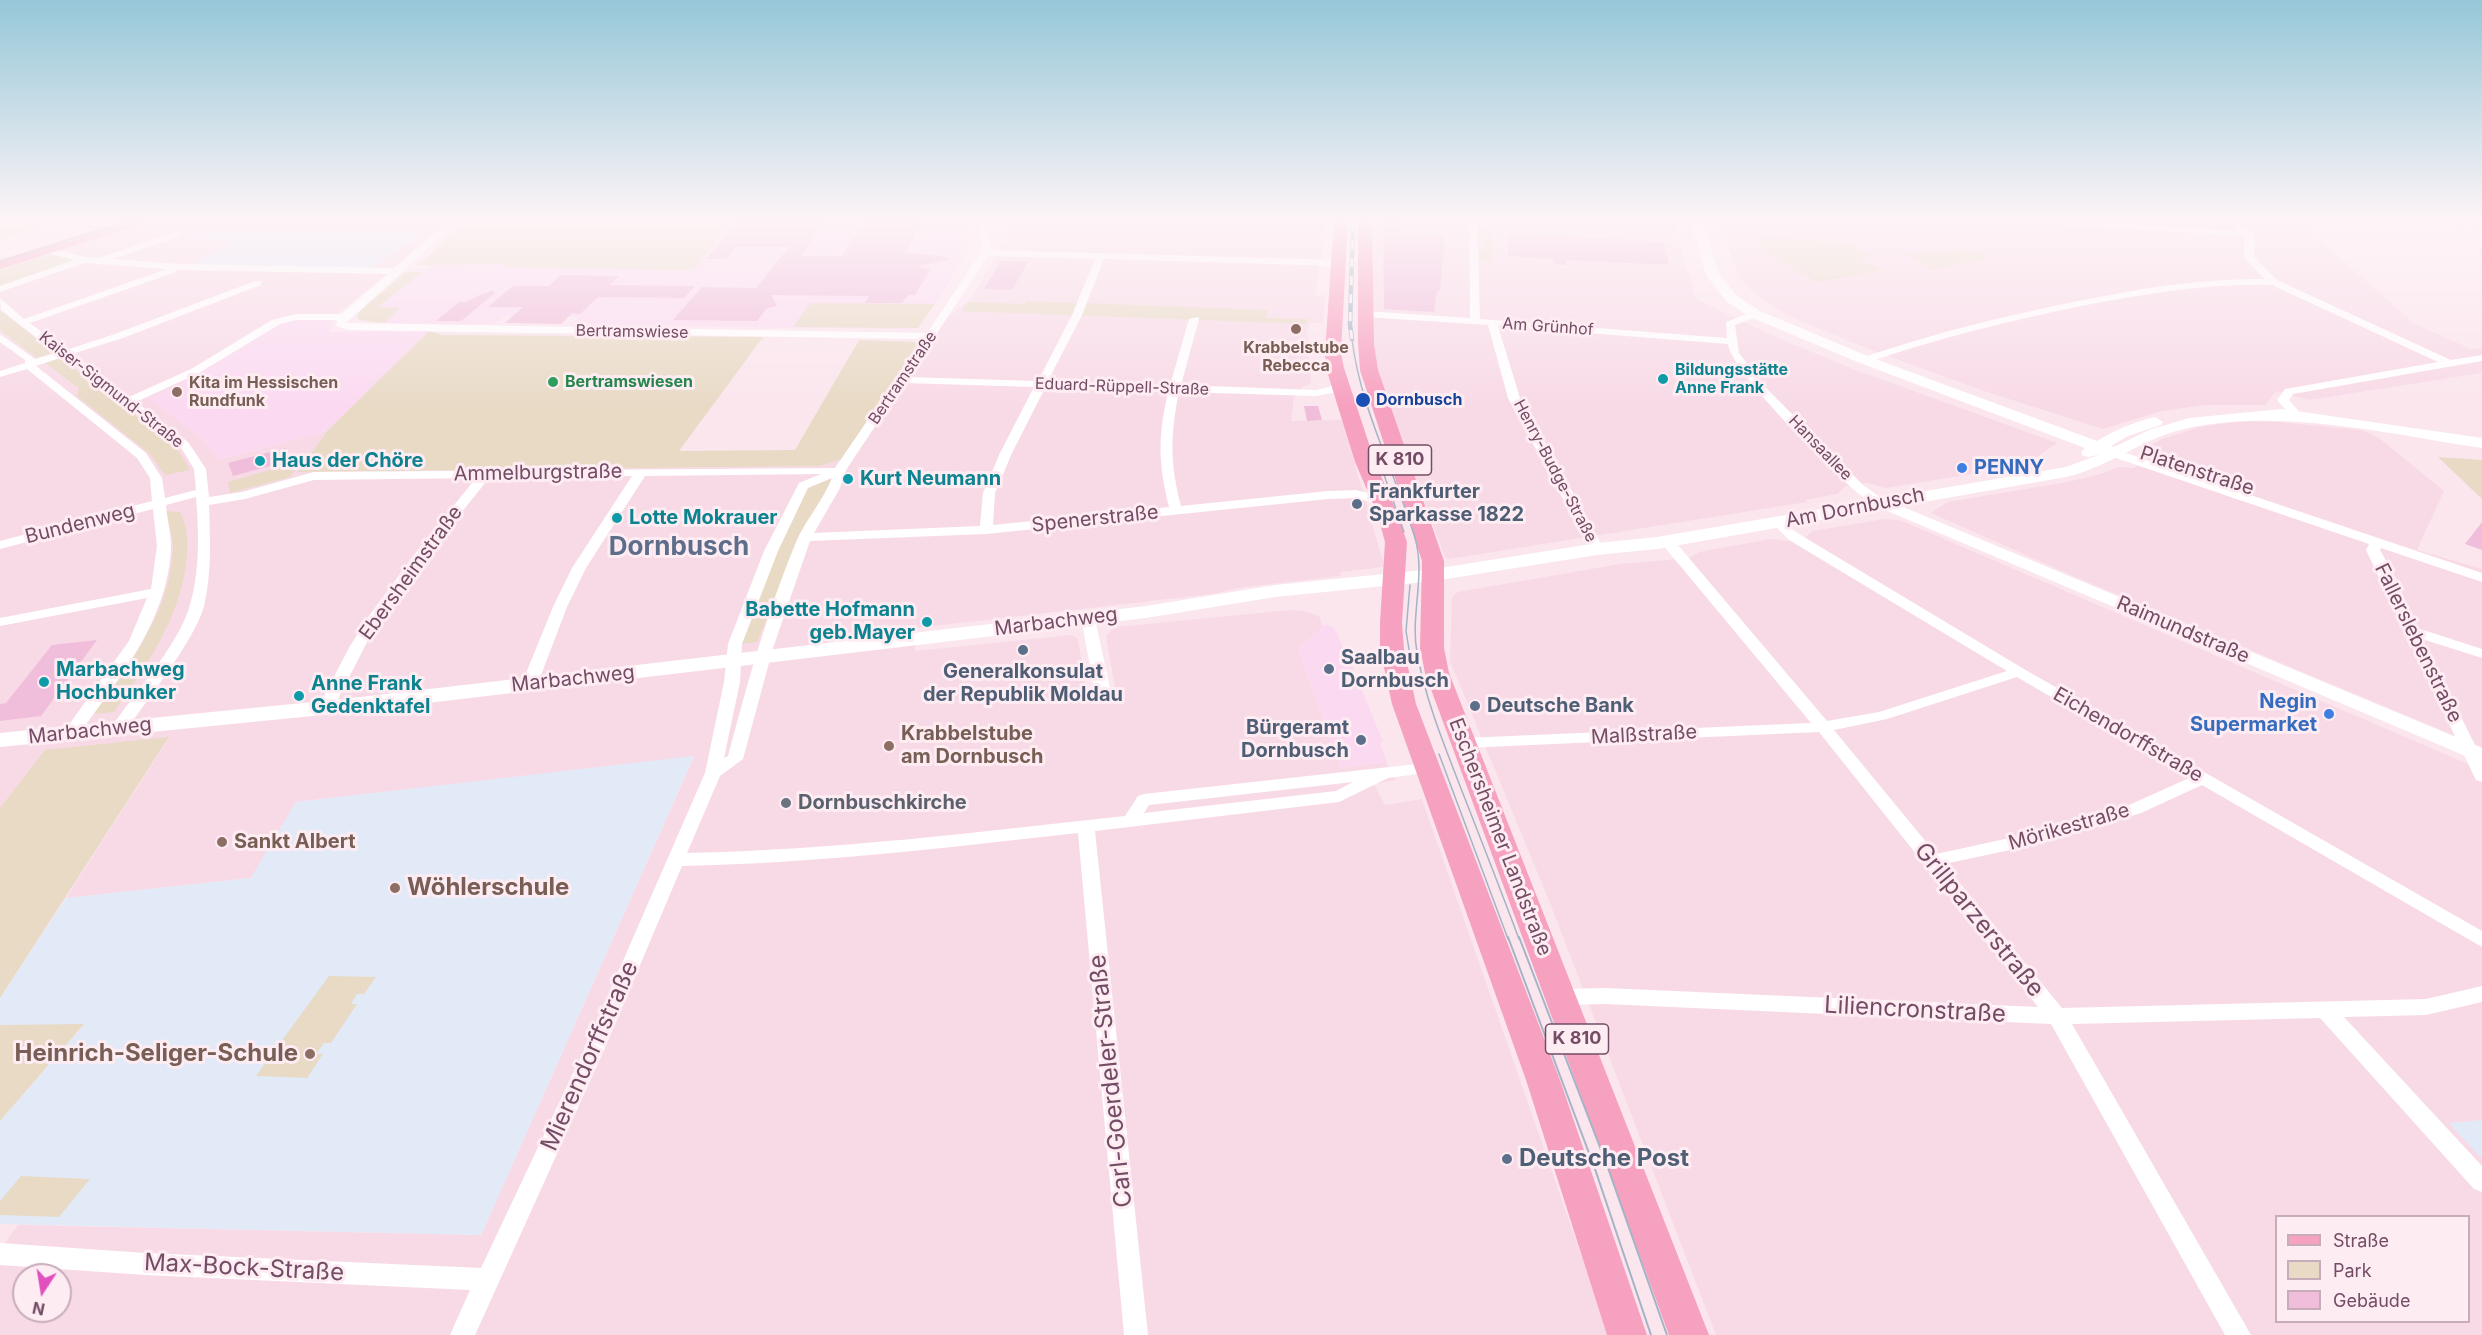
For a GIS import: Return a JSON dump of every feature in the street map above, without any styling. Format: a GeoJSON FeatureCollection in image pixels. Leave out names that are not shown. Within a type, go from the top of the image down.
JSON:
{"type":"FeatureCollection","features":[{"type":"Feature","properties":{"kind":"main road","name":"K 810"},"geometry":{"type":"LineString","coordinates":[[1337,281],[1333,353],[1338,384],[1396,542],[1391,632],[1395,668],[1408,719],[1543,1080],[1627,1335]]}},
{"type":"Feature","properties":{"kind":"main road","name":"Eschersheimer Landstraße"},"geometry":{"type":"LineString","coordinates":[[1365,281],[1369,370],[1433,561],[1432,648],[1437,673],[1689,1335]]}},
{"type":"Feature","properties":{"kind":"main road"},"geometry":{"type":"LineString","coordinates":[[1717,281],[1732,299],[1755,314]]}},
{"type":"Feature","properties":{"kind":"main road","name":"Platenstraße"},"geometry":{"type":"LineString","coordinates":[[1755,314],[1864,360],[2012,415],[2111,447]]}},
{"type":"Feature","properties":{"kind":"main road","name":"Am Dornbusch"},"geometry":{"type":"LineString","coordinates":[[1433,580],[1597,549],[1662,542],[1778,523],[2083,468],[2111,447],[2191,422],[2243,417],[2296,416],[2482,442]]}},
{"type":"Feature","properties":{"kind":"main road","name":"Am Dornbusch"},"geometry":{"type":"LineString","coordinates":[[1433,580],[1609,555],[1662,542]]}},
{"type":"Feature","properties":{"kind":"main road","name":"Marbachweg"},"geometry":{"type":"LineString","coordinates":[[0,740],[326,707],[1088,618],[1278,603],[1433,580]]}},
{"type":"Feature","properties":{"kind":"street"},"geometry":{"type":"LineString","coordinates":[[0,289],[22,281]]}},
{"type":"Feature","properties":{"kind":"street"},"geometry":{"type":"LineString","coordinates":[[24,322],[145,281]]}},
{"type":"Feature","properties":{"kind":"street"},"geometry":{"type":"LineString","coordinates":[[129,401],[195,371],[276,322],[296,317],[344,317],[384,281]]}},
{"type":"Feature","properties":{"kind":"street","name":"Bertramstraße"},"geometry":{"type":"LineString","coordinates":[[761,657],[805,537],[838,482],[840,470],[967,281]]}},
{"type":"Feature","properties":{"kind":"street"},"geometry":{"type":"LineString","coordinates":[[986,530],[989,493],[1090,281]]}},
{"type":"Feature","properties":{"kind":"street"},"geometry":{"type":"LineString","coordinates":[[1474,281],[1475,322]]}},
{"type":"Feature","properties":{"kind":"street"},"geometry":{"type":"LineString","coordinates":[[1864,360],[1936,337],[2041,311],[2209,282],[2274,282],[2448,363]]}},
{"type":"Feature","properties":{"kind":"street"},"geometry":{"type":"LineString","coordinates":[[0,374],[119,336],[246,287],[258,286]]}},
{"type":"Feature","properties":{"kind":"street","name":"Kaiser-Sigmund-Straße"},"geometry":{"type":"LineString","coordinates":[[0,301],[5,305],[4,308],[184,444],[200,469],[203,497],[203,573],[196,609],[177,645],[118,728]]}},
{"type":"Feature","properties":{"kind":"street","name":"Am Grünhof"},"geometry":{"type":"LineString","coordinates":[[1365,314],[1731,341]]}},
{"type":"Feature","properties":{"kind":"street"},"geometry":{"type":"LineString","coordinates":[[1731,341],[1731,322],[1755,314]]}},
{"type":"Feature","properties":{"kind":"street","name":"Bertramswiese"},"geometry":{"type":"LineString","coordinates":[[344,317],[340,324],[349,327],[931,336]]}},
{"type":"Feature","properties":{"kind":"street"},"geometry":{"type":"LineString","coordinates":[[1176,510],[1166,466],[1168,423],[1174,388],[1194,320]]}},
{"type":"Feature","properties":{"kind":"street","name":"Henry-Budge-Straße"},"geometry":{"type":"LineString","coordinates":[[1492,323],[1514,398],[1597,549]]}},
{"type":"Feature","properties":{"kind":"street","name":"Kaiser-Sigmund-Straße"},"geometry":{"type":"LineString","coordinates":[[0,337],[30,359],[30,366],[142,456],[156,478],[164,546],[157,592],[136,641],[106,687],[71,733]]}},
{"type":"Feature","properties":{"kind":"street","name":"Hansaallee"},"geometry":{"type":"LineString","coordinates":[[1731,341],[1734,353],[1761,389],[1859,488],[1884,504]]}},
{"type":"Feature","properties":{"kind":"street"},"geometry":{"type":"LineString","coordinates":[[2296,416],[2283,400],[2289,391],[2482,358]]}},
{"type":"Feature","properties":{"kind":"street","name":"Eduard-Rüppell-Straße"},"geometry":{"type":"LineString","coordinates":[[901,380],[1316,393],[1333,390],[1338,384]]}},
{"type":"Feature","properties":{"kind":"street","name":"Platenstraße"},"geometry":{"type":"LineString","coordinates":[[2111,447],[2377,543],[2482,578]]}},
{"type":"Feature","properties":{"kind":"street"},"geometry":{"type":"LineString","coordinates":[[734,660],[734,648],[742,621],[771,551],[803,486],[840,470]]}},
{"type":"Feature","properties":{"kind":"street","name":"Ammelburgstraße"},"geometry":{"type":"LineString","coordinates":[[203,497],[231,498],[314,476],[840,470]]}},
{"type":"Feature","properties":{"kind":"street"},"geometry":{"type":"LineString","coordinates":[[530,683],[560,607],[579,568],[641,472]]}},
{"type":"Feature","properties":{"kind":"street","name":"Ebersheimstraße"},"geometry":{"type":"LineString","coordinates":[[326,707],[361,640],[388,598],[486,474]]}},
{"type":"Feature","properties":{"kind":"street","name":"Spenerstraße"},"geometry":{"type":"LineString","coordinates":[[805,537],[986,530],[1349,493],[1367,495],[1382,501]]}},
{"type":"Feature","properties":{"kind":"street"},"geometry":{"type":"LineString","coordinates":[[159,504],[203,497]]}},
{"type":"Feature","properties":{"kind":"street","name":"Bundenweg"},"geometry":{"type":"LineString","coordinates":[[0,545],[159,504]]}},
{"type":"Feature","properties":{"kind":"street","name":"Raimundstraße"},"geometry":{"type":"LineString","coordinates":[[1884,504],[2476,754]]}},
{"type":"Feature","properties":{"kind":"street","name":"Eichendorffstraße"},"geometry":{"type":"LineString","coordinates":[[1778,523],[1794,537],[2019,672],[2482,940]]}},
{"type":"Feature","properties":{"kind":"street","name":"Grillparzerstraße"},"geometry":{"type":"LineString","coordinates":[[1662,542],[1823,727],[2057,1016],[2239,1335]]}},
{"type":"Feature","properties":{"kind":"street","name":"Fallerslebenstraße"},"geometry":{"type":"LineString","coordinates":[[2377,543],[2373,550],[2395,590],[2411,631],[2476,754],[2482,776]]}},
{"type":"Feature","properties":{"kind":"street"},"geometry":{"type":"LineString","coordinates":[[0,622],[157,592]]}},
{"type":"Feature","properties":{"kind":"street"},"geometry":{"type":"LineString","coordinates":[[1088,618],[1103,693]]}},
{"type":"Feature","properties":{"kind":"street"},"geometry":{"type":"LineString","coordinates":[[2411,631],[2482,654]]}},
{"type":"Feature","properties":{"kind":"street","name":"Mierendorffstraße"},"geometry":{"type":"LineString","coordinates":[[713,773],[735,759],[761,657]]}},
{"type":"Feature","properties":{"kind":"street","name":"Mierendorffstraße"},"geometry":{"type":"LineString","coordinates":[[462,1335],[594,1050],[713,773],[732,682],[734,660]]}},
{"type":"Feature","properties":{"kind":"street","name":"Malßstraße"},"geometry":{"type":"LineString","coordinates":[[1465,743],[1823,727],[1881,716],[2019,672]]}},
{"type":"Feature","properties":{"kind":"street"},"geometry":{"type":"LineString","coordinates":[[676,860],[852,852],[1086,827],[1339,796],[1382,774],[1426,768]]}},
{"type":"Feature","properties":{"kind":"street","name":"Mörikestraße"},"geometry":{"type":"LineString","coordinates":[[1931,861],[2043,837],[2123,813],[2203,778]]}},
{"type":"Feature","properties":{"kind":"street","name":"Carl-Goerdeler-Straße"},"geometry":{"type":"LineString","coordinates":[[1086,827],[1136,1335]]}},
{"type":"Feature","properties":{"kind":"street","name":"Liliencronstraße"},"geometry":{"type":"LineString","coordinates":[[1562,998],[1605,996],[2057,1016],[2426,1007],[2482,994]]}},
{"type":"Feature","properties":{"kind":"street"},"geometry":{"type":"LineString","coordinates":[[2325,1011],[2482,1182]]}},
{"type":"Feature","properties":{"kind":"street","name":"Max-Bock-Straße"},"geometry":{"type":"LineString","coordinates":[[0,1254],[489,1280]]}},
{"type":"Feature","properties":{"kind":"shaded area"},"geometry":{"type":"Polygon","coordinates":[[[0,281],[377,281],[333,320],[309,319],[151,399],[201,438],[221,459],[327,431],[299,472],[820,466],[897,379],[919,343],[917,340],[970,300],[981,281],[1317,281],[1316,296],[1325,296],[1323,323],[1311,323],[1307,328],[1311,383],[1302,387],[1294,398],[1291,421],[1342,420],[1384,565],[1382,567],[1341,572],[1340,576],[1245,587],[1212,594],[916,628],[915,651],[1072,635],[1078,639],[1087,697],[1116,693],[1106,637],[1117,627],[1290,610],[1304,611],[1319,616],[1323,627],[1298,649],[1340,767],[1386,762],[1396,780],[1374,784],[1385,805],[1422,799],[1609,1335],[0,1335],[0,1250],[18,1225],[481,1235],[694,757],[296,802],[251,878],[66,898],[169,738],[0,808],[0,281]]]}},
{"type":"Feature","properties":{"kind":"shaded area"},"geometry":{"type":"Polygon","coordinates":[[[411,281],[950,281],[918,328],[910,329],[572,325],[579,317],[505,316],[495,324],[384,323],[399,309],[377,308],[411,281]]]}},
{"type":"Feature","properties":{"kind":"shaded area"},"geometry":{"type":"Polygon","coordinates":[[[1370,281],[1691,281],[1696,299],[1767,333],[1853,369],[2057,443],[2025,465],[1886,488],[1867,483],[1846,486],[1837,494],[1806,500],[1807,502],[1449,559],[1445,557],[1376,375],[1371,344],[1370,281]]]}},
{"type":"Feature","properties":{"kind":"shaded area"},"geometry":{"type":"Polygon","coordinates":[[[1743,281],[2367,281],[2415,324],[2471,349],[2482,348],[2482,373],[2309,400],[2276,391],[2265,405],[2204,405],[2162,411],[2103,429],[1984,391],[1871,350],[1800,321],[1772,306],[1743,281]]]}},
{"type":"Feature","properties":{"kind":"shaded area"},"geometry":{"type":"Polygon","coordinates":[[[293,320],[333,320],[330,332],[429,331],[327,431],[220,459],[201,438],[150,399],[198,374],[281,323],[293,320]]]}},
{"type":"Feature","properties":{"kind":"shaded area"},"geometry":{"type":"Polygon","coordinates":[[[2241,421],[2361,430],[2379,438],[2444,491],[2417,550],[2482,569],[2482,747],[2080,579],[1931,513],[1948,502],[2067,482],[2119,467],[2134,468],[2155,453],[2151,445],[2162,439],[2200,427],[2241,421]]]}},
{"type":"Feature","properties":{"kind":"shaded area"},"geometry":{"type":"Polygon","coordinates":[[[1884,519],[1900,520],[2482,770],[2482,1335],[1716,1335],[1550,903],[1450,661],[1452,597],[1458,592],[1620,564],[1689,558],[1699,552],[1771,539],[1787,541],[1805,538],[1812,531],[1884,519]]]}},
{"type":"Feature","properties":{"kind":"shaded area"},"geometry":{"type":"Polygon","coordinates":[[[1326,624],[1334,628],[1352,665],[1383,742],[1380,743],[1387,762],[1340,767],[1298,649],[1326,624]]]}},
{"type":"Feature","properties":{"kind":"shaded area","name":"Heinrich-Seliger-Schule"},"geometry":{"type":"Polygon","coordinates":[[[694,756],[481,1235],[0,1224],[0,1121],[84,1025],[0,1025],[0,998],[66,898],[251,878],[296,802],[694,756]]]}},
{"type":"Feature","properties":{"kind":"shaded area"},"geometry":{"type":"Polygon","coordinates":[[[2482,1120],[2482,1159],[2449,1123],[2482,1120]]]}},
{"type":"Feature","properties":{"kind":"green space"},"geometry":{"type":"Polygon","coordinates":[[[0,281],[15,281],[0,286],[0,281]]]}},
{"type":"Feature","properties":{"kind":"green space"},"geometry":{"type":"Polygon","coordinates":[[[395,281],[411,281],[378,307],[400,308],[384,323],[359,320],[357,316],[395,281]]]}},
{"type":"Feature","properties":{"kind":"green space"},"geometry":{"type":"Polygon","coordinates":[[[1026,301],[1268,310],[1266,318],[1307,319],[1306,324],[961,311],[968,302],[1025,304],[1026,301]]]}},
{"type":"Feature","properties":{"kind":"green space"},"geometry":{"type":"Polygon","coordinates":[[[810,303],[935,304],[918,328],[793,327],[810,303]]]}},
{"type":"Feature","properties":{"kind":"green space"},"geometry":{"type":"Polygon","coordinates":[[[0,310],[53,352],[37,358],[0,330],[0,310]]]}},
{"type":"Feature","properties":{"kind":"green space"},"geometry":{"type":"Polygon","coordinates":[[[429,331],[443,335],[763,337],[679,451],[795,450],[859,340],[919,342],[842,459],[820,466],[298,472],[327,431],[429,331]]]}},
{"type":"Feature","properties":{"kind":"green space"},"geometry":{"type":"Polygon","coordinates":[[[59,357],[176,447],[190,470],[165,475],[150,454],[77,396],[79,388],[44,362],[59,357]]]}},
{"type":"Feature","properties":{"kind":"green space"},"geometry":{"type":"Polygon","coordinates":[[[2438,457],[2482,460],[2482,499],[2438,457]]]}},
{"type":"Feature","properties":{"kind":"green space"},"geometry":{"type":"Polygon","coordinates":[[[301,461],[290,477],[230,493],[228,482],[301,461]]]}},
{"type":"Feature","properties":{"kind":"green space"},"geometry":{"type":"Polygon","coordinates":[[[824,479],[832,479],[801,537],[757,642],[740,644],[776,549],[808,485],[824,479]]]}},
{"type":"Feature","properties":{"kind":"green space"},"geometry":{"type":"Polygon","coordinates":[[[165,511],[180,512],[187,538],[186,565],[176,606],[159,643],[114,712],[93,714],[134,657],[165,594],[173,547],[165,511]]]}},
{"type":"Feature","properties":{"kind":"green space"},"geometry":{"type":"Polygon","coordinates":[[[169,737],[0,998],[0,808],[45,750],[169,737]]]}},
{"type":"Feature","properties":{"kind":"green space"},"geometry":{"type":"Polygon","coordinates":[[[329,976],[376,977],[364,994],[357,994],[351,1004],[357,1004],[331,1043],[324,1043],[316,1054],[323,1054],[307,1078],[256,1076],[329,976]]]}},
{"type":"Feature","properties":{"kind":"green space"},"geometry":{"type":"Polygon","coordinates":[[[84,1024],[0,1121],[0,1025],[84,1024]]]}},
{"type":"Feature","properties":{"kind":"green space"},"geometry":{"type":"Polygon","coordinates":[[[21,1176],[90,1179],[59,1217],[0,1215],[0,1201],[21,1176]]]}},
{"type":"Feature","properties":{"kind":"building"},"geometry":{"type":"Polygon","coordinates":[[[554,281],[614,281],[610,285],[695,286],[684,298],[598,297],[580,314],[572,313],[561,324],[505,323],[523,307],[488,307],[513,286],[549,286],[554,281]]]}},
{"type":"Feature","properties":{"kind":"building"},"geometry":{"type":"Polygon","coordinates":[[[761,281],[923,281],[915,295],[908,295],[902,303],[865,303],[869,296],[771,295],[777,306],[767,308],[757,321],[673,320],[702,287],[756,288],[761,281]]]}},
{"type":"Feature","properties":{"kind":"building"},"geometry":{"type":"Polygon","coordinates":[[[989,281],[1017,281],[1012,290],[984,289],[989,281]]]}},
{"type":"Feature","properties":{"kind":"building"},"geometry":{"type":"Polygon","coordinates":[[[1384,281],[1441,281],[1434,312],[1384,309],[1384,281]]]}},
{"type":"Feature","properties":{"kind":"building"},"geometry":{"type":"Polygon","coordinates":[[[493,290],[495,293],[461,321],[436,321],[459,302],[465,302],[493,290]]]}},
{"type":"Feature","properties":{"kind":"building"},"geometry":{"type":"Polygon","coordinates":[[[1304,406],[1318,406],[1322,420],[1307,421],[1304,406]]]}},
{"type":"Feature","properties":{"kind":"building","name":"Haus der Chöre"},"geometry":{"type":"Polygon","coordinates":[[[286,448],[292,460],[233,476],[228,463],[286,448]]]}},
{"type":"Feature","properties":{"kind":"building"},"geometry":{"type":"Polygon","coordinates":[[[2482,522],[2482,550],[2465,544],[2482,522]]]}},
{"type":"Feature","properties":{"kind":"building","name":"Marbachweg Hochbunker"},"geometry":{"type":"Polygon","coordinates":[[[97,640],[41,716],[0,721],[0,704],[6,703],[52,645],[97,640]]]}},
{"type":"Feature","properties":{"kind":"tram line"},"geometry":{"type":"LineString","coordinates":[[1352,339],[1362,390],[1407,513],[1418,552],[1419,581],[1415,638],[1425,686],[1441,736],[1519,939]]}},
{"type":"Feature","properties":{"kind":"tram line"},"geometry":{"type":"LineString","coordinates":[[1382,469],[1404,532]]}},
{"type":"Feature","properties":{"kind":"tram line"},"geometry":{"type":"LineString","coordinates":[[1410,585],[1406,631],[1411,662]]}},
{"type":"Feature","properties":{"kind":"tram line"},"geometry":{"type":"LineString","coordinates":[[1439,754],[1508,939]]}},
{"type":"Feature","properties":{"kind":"tram line"},"geometry":{"type":"LineString","coordinates":[[1508,937],[1595,1169],[1651,1335]]}},
{"type":"Feature","properties":{"kind":"tram line"},"geometry":{"type":"LineString","coordinates":[[1519,937],[1608,1168],[1667,1335]]}},
{"type":"Feature","properties":{"kind":"railway"},"geometry":{"type":"LineString","coordinates":[[1351,281],[1350,325],[1352,339]]}},
{"type":"Feature","properties":{"kind":"place","name":"Krabbelstube Rebecca"},"geometry":{"type":"Point","coordinates":[1296,329]}},
{"type":"Feature","properties":{"kind":"place","name":"Bildungsstätte Anne Frank"},"geometry":{"type":"Point","coordinates":[1663,379]}},
{"type":"Feature","properties":{"kind":"place","name":"Bertramswiesen"},"geometry":{"type":"Point","coordinates":[553,382]}},
{"type":"Feature","properties":{"kind":"place","name":"Kita im Hessischen Rundfunk"},"geometry":{"type":"Point","coordinates":[177,392]}},
{"type":"Feature","properties":{"kind":"place","name":"Dornbusch"},"geometry":{"type":"Point","coordinates":[1363,400]}},
{"type":"Feature","properties":{"kind":"place","name":"Haus der Chöre"},"geometry":{"type":"Point","coordinates":[260,461]}},
{"type":"Feature","properties":{"kind":"place","name":"PENNY"},"geometry":{"type":"Point","coordinates":[1962,468]}},
{"type":"Feature","properties":{"kind":"place","name":"Kurt Neumann"},"geometry":{"type":"Point","coordinates":[848,479]}},
{"type":"Feature","properties":{"kind":"place","name":"Frankfurter Sparkasse 1822"},"geometry":{"type":"Point","coordinates":[1357,504]}},
{"type":"Feature","properties":{"kind":"place","name":"Lotte Mokrauer"},"geometry":{"type":"Point","coordinates":[617,518]}},
{"type":"Feature","properties":{"kind":"place","name":"Babette Hofmann geb.Mayer"},"geometry":{"type":"Point","coordinates":[927,622]}},
{"type":"Feature","properties":{"kind":"place","name":"Generalkonsulat der Republik Moldau"},"geometry":{"type":"Point","coordinates":[1023,650]}},
{"type":"Feature","properties":{"kind":"place","name":"Saalbau Dornbusch"},"geometry":{"type":"Point","coordinates":[1329,669]}},
{"type":"Feature","properties":{"kind":"place","name":"Marbachweg Hochbunker"},"geometry":{"type":"Point","coordinates":[44,682]}},
{"type":"Feature","properties":{"kind":"place","name":"Anne Frank Gedenktafel"},"geometry":{"type":"Point","coordinates":[299,696]}},
{"type":"Feature","properties":{"kind":"place","name":"Deutsche Bank"},"geometry":{"type":"Point","coordinates":[1475,706]}},
{"type":"Feature","properties":{"kind":"place","name":"Negin Supermarket"},"geometry":{"type":"Point","coordinates":[2329,714]}},
{"type":"Feature","properties":{"kind":"place","name":"Bürgeramt Dornbusch"},"geometry":{"type":"Point","coordinates":[1361,740]}},
{"type":"Feature","properties":{"kind":"place","name":"Krabbelstube am Dornbusch"},"geometry":{"type":"Point","coordinates":[889,746]}},
{"type":"Feature","properties":{"kind":"place","name":"Dornbuschkirche"},"geometry":{"type":"Point","coordinates":[786,803]}},
{"type":"Feature","properties":{"kind":"place","name":"Sankt Albert"},"geometry":{"type":"Point","coordinates":[222,842]}},
{"type":"Feature","properties":{"kind":"place","name":"Wöhlerschule"},"geometry":{"type":"Point","coordinates":[395,888]}},
{"type":"Feature","properties":{"kind":"place","name":"Heinrich-Seliger-Schule"},"geometry":{"type":"Point","coordinates":[310,1054]}},
{"type":"Feature","properties":{"kind":"place","name":"Deutsche Post"},"geometry":{"type":"Point","coordinates":[1507,1159]}},
{"type":"Feature","properties":{"kind":"district","name":"Dornbusch"},"geometry":{"type":"Point","coordinates":[679,547]}}]}
